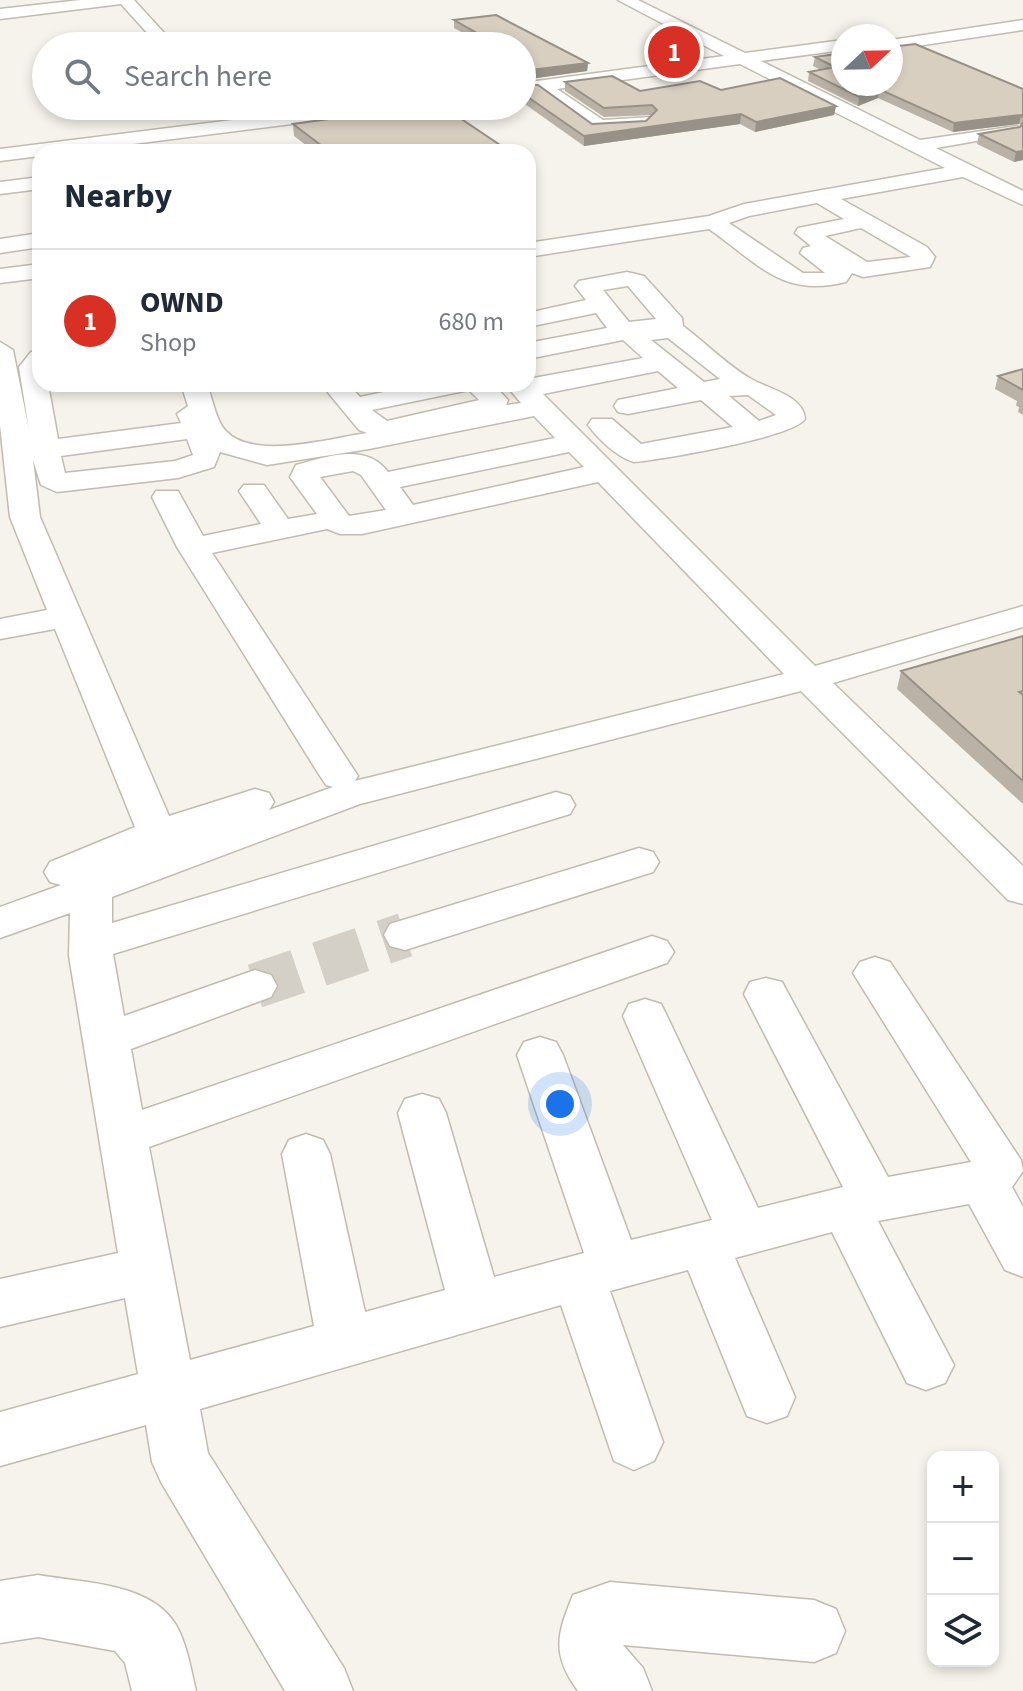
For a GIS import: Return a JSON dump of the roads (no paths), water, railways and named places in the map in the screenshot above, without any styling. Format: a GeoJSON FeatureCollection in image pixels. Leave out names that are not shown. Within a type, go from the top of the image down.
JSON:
{"type":"FeatureCollection","features":[{"type":"Feature","properties":{"kind":"street"},"geometry":{"type":"LineString","coordinates":[[0,14],[123,0],[154,32]]}},
{"type":"Feature","properties":{"kind":"street"},"geometry":{"type":"LineString","coordinates":[[626,0],[1023,190]]}},
{"type":"Feature","properties":{"kind":"street"},"geometry":{"type":"LineString","coordinates":[[639,0],[1023,199]]}},
{"type":"Feature","properties":{"kind":"street"},"geometry":{"type":"LineString","coordinates":[[903,37],[1023,22]]}},
{"type":"Feature","properties":{"kind":"street"},"geometry":{"type":"LineString","coordinates":[[903,43],[1023,22]]}},
{"type":"Feature","properties":{"kind":"street"},"geometry":{"type":"LineString","coordinates":[[536,91],[831,47]]}},
{"type":"Feature","properties":{"kind":"street"},"geometry":{"type":"LineString","coordinates":[[536,89],[831,53]]}},
{"type":"Feature","properties":{"kind":"street"},"geometry":{"type":"LineString","coordinates":[[548,91],[588,118],[639,116]]}},
{"type":"Feature","properties":{"kind":"street"},"geometry":{"type":"LineString","coordinates":[[980,115],[1018,122]]}},
{"type":"Feature","properties":{"kind":"street"},"geometry":{"type":"LineString","coordinates":[[247,120],[271,144]]}},
{"type":"Feature","properties":{"kind":"street"},"geometry":{"type":"LineString","coordinates":[[111,144],[301,120]]}},
{"type":"Feature","properties":{"kind":"street"},"geometry":{"type":"LineString","coordinates":[[928,143],[1018,122]]}},
{"type":"Feature","properties":{"kind":"street"},"geometry":{"type":"LineString","coordinates":[[193,144],[254,126]]}},
{"type":"Feature","properties":{"kind":"street"},"geometry":{"type":"LineString","coordinates":[[0,158],[32,154]]}},
{"type":"Feature","properties":{"kind":"street"},"geometry":{"type":"LineString","coordinates":[[0,158],[32,156]]}},
{"type":"Feature","properties":{"kind":"street"},"geometry":{"type":"LineString","coordinates":[[536,249],[713,222],[751,208],[966,170]]}},
{"type":"Feature","properties":{"kind":"street"},"geometry":{"type":"LineString","coordinates":[[0,188],[32,184]]}},
{"type":"Feature","properties":{"kind":"street"},"geometry":{"type":"LineString","coordinates":[[820,196],[919,252],[924,257],[922,262],[863,270],[806,233],[869,224]]}},
{"type":"Feature","properties":{"kind":"street"},"geometry":{"type":"LineString","coordinates":[[713,222],[796,279],[813,282],[838,277],[841,273],[751,208]]}},
{"type":"Feature","properties":{"kind":"street"},"geometry":{"type":"LineString","coordinates":[[0,246],[32,241]]}},
{"type":"Feature","properties":{"kind":"street"},"geometry":{"type":"LineString","coordinates":[[0,276],[32,272]]}},
{"type":"Feature","properties":{"kind":"street"},"geometry":{"type":"LineString","coordinates":[[536,349],[673,323],[636,281],[587,284],[616,325],[633,330]]}},
{"type":"Feature","properties":{"kind":"street"},"geometry":{"type":"LineString","coordinates":[[537,292],[560,313]]}},
{"type":"Feature","properties":{"kind":"street"},"geometry":{"type":"LineString","coordinates":[[536,318],[599,305]]}},
{"type":"Feature","properties":{"kind":"street"},"geometry":{"type":"LineString","coordinates":[[628,406],[708,396],[739,381],[673,330],[637,335],[635,339],[663,362],[708,396],[752,429]]}},
{"type":"Feature","properties":{"kind":"street"},"geometry":{"type":"LineString","coordinates":[[0,351],[32,348]]}},
{"type":"Feature","properties":{"kind":"street"},"geometry":{"type":"LineString","coordinates":[[0,351],[24,380],[32,451],[13,520],[68,616],[157,833]]}},
{"type":"Feature","properties":{"kind":"street"},"geometry":{"type":"LineString","coordinates":[[197,392],[212,435],[238,451],[267,456],[369,441],[528,394],[663,362]]}},
{"type":"Feature","properties":{"kind":"street"},"geometry":{"type":"LineString","coordinates":[[381,482],[568,438],[602,425],[712,396],[720,389],[755,386],[792,415],[782,423],[634,453],[602,425]]}},
{"type":"Feature","properties":{"kind":"street"},"geometry":{"type":"LineString","coordinates":[[32,451],[51,479],[66,484],[196,465],[207,455],[183,392]]}},
{"type":"Feature","properties":{"kind":"street"},"geometry":{"type":"LineString","coordinates":[[341,392],[375,428],[396,428],[493,405],[494,400],[486,392]]}},
{"type":"Feature","properties":{"kind":"street"},"geometry":{"type":"LineString","coordinates":[[353,406],[419,392]]}},
{"type":"Feature","properties":{"kind":"street"},"geometry":{"type":"LineString","coordinates":[[528,394],[799,670],[1023,890]]}},
{"type":"Feature","properties":{"kind":"street"},"geometry":{"type":"LineString","coordinates":[[449,468],[430,446],[432,442],[490,428]]}},
{"type":"Feature","properties":{"kind":"street"},"geometry":{"type":"LineString","coordinates":[[405,515],[371,469],[357,461],[306,471],[305,477],[340,525],[362,525],[602,472]]}},
{"type":"Feature","properties":{"kind":"street"},"geometry":{"type":"LineString","coordinates":[[254,491],[280,530]]}},
{"type":"Feature","properties":{"kind":"street"},"geometry":{"type":"LineString","coordinates":[[167,497],[193,547],[339,776]]}},
{"type":"Feature","properties":{"kind":"street"},"geometry":{"type":"LineString","coordinates":[[193,547],[316,523]]}},
{"type":"Feature","properties":{"kind":"street"},"geometry":{"type":"LineString","coordinates":[[0,923],[92,876],[157,833],[339,776],[565,718],[799,670],[1023,594]]}},
{"type":"Feature","properties":{"kind":"street"},"geometry":{"type":"LineString","coordinates":[[0,629],[68,616]]}},
{"type":"Feature","properties":{"kind":"street"},"geometry":{"type":"LineString","coordinates":[[0,895],[92,876],[348,795],[799,670],[1008,620],[1023,648]]}},
{"type":"Feature","properties":{"kind":"street"},"geometry":{"type":"LineString","coordinates":[[91,945],[556,805]]}},
{"type":"Feature","properties":{"kind":"street"},"geometry":{"type":"LineString","coordinates":[[405,935],[639,862]]}},
{"type":"Feature","properties":{"kind":"street"},"geometry":{"type":"LineString","coordinates":[[92,876],[91,945],[181,1462],[308,1687]]}},
{"type":"Feature","properties":{"kind":"street"},"geometry":{"type":"LineString","coordinates":[[122,1137],[652,952]]}},
{"type":"Feature","properties":{"kind":"street"},"geometry":{"type":"LineString","coordinates":[[0,1439],[344,1341],[724,1239],[861,1205],[982,1181],[999,1170],[996,1160],[875,973]]}},
{"type":"Feature","properties":{"kind":"street"},"geometry":{"type":"LineString","coordinates":[[106,1040],[255,986]]}},
{"type":"Feature","properties":{"kind":"street"},"geometry":{"type":"LineString","coordinates":[[766,994],[861,1205],[926,1365]]}},
{"type":"Feature","properties":{"kind":"street"},"geometry":{"type":"LineString","coordinates":[[645,1016],[724,1239],[767,1397]]}},
{"type":"Feature","properties":{"kind":"street"},"geometry":{"type":"LineString","coordinates":[[540,1055],[597,1273],[634,1442]]}},
{"type":"Feature","properties":{"kind":"street"},"geometry":{"type":"LineString","coordinates":[[422,1113],[476,1306]]}},
{"type":"Feature","properties":{"kind":"street"},"geometry":{"type":"LineString","coordinates":[[306,1154],[344,1341]]}},
{"type":"Feature","properties":{"kind":"street"},"geometry":{"type":"LineString","coordinates":[[982,1181],[1023,1254]]}},
{"type":"Feature","properties":{"kind":"street"},"geometry":{"type":"LineString","coordinates":[[0,1303],[146,1270]]}},
{"type":"Feature","properties":{"kind":"street"},"geometry":{"type":"LineString","coordinates":[[0,1612],[38,1606],[131,1623],[153,1646],[164,1691]]}},
{"type":"Feature","properties":{"kind":"street"},"geometry":{"type":"LineString","coordinates":[[620,1691],[589,1653],[586,1634],[595,1617],[610,1613],[814,1631]]}},
{"type":"Feature","properties":{"kind":"tunnel"},"geometry":{"type":"LineString","coordinates":[[255,986],[405,935]]}},
{"type":"Feature","properties":{"kind":"place","name":"OWND"},"geometry":{"type":"Point","coordinates":[674,52]}}]}
